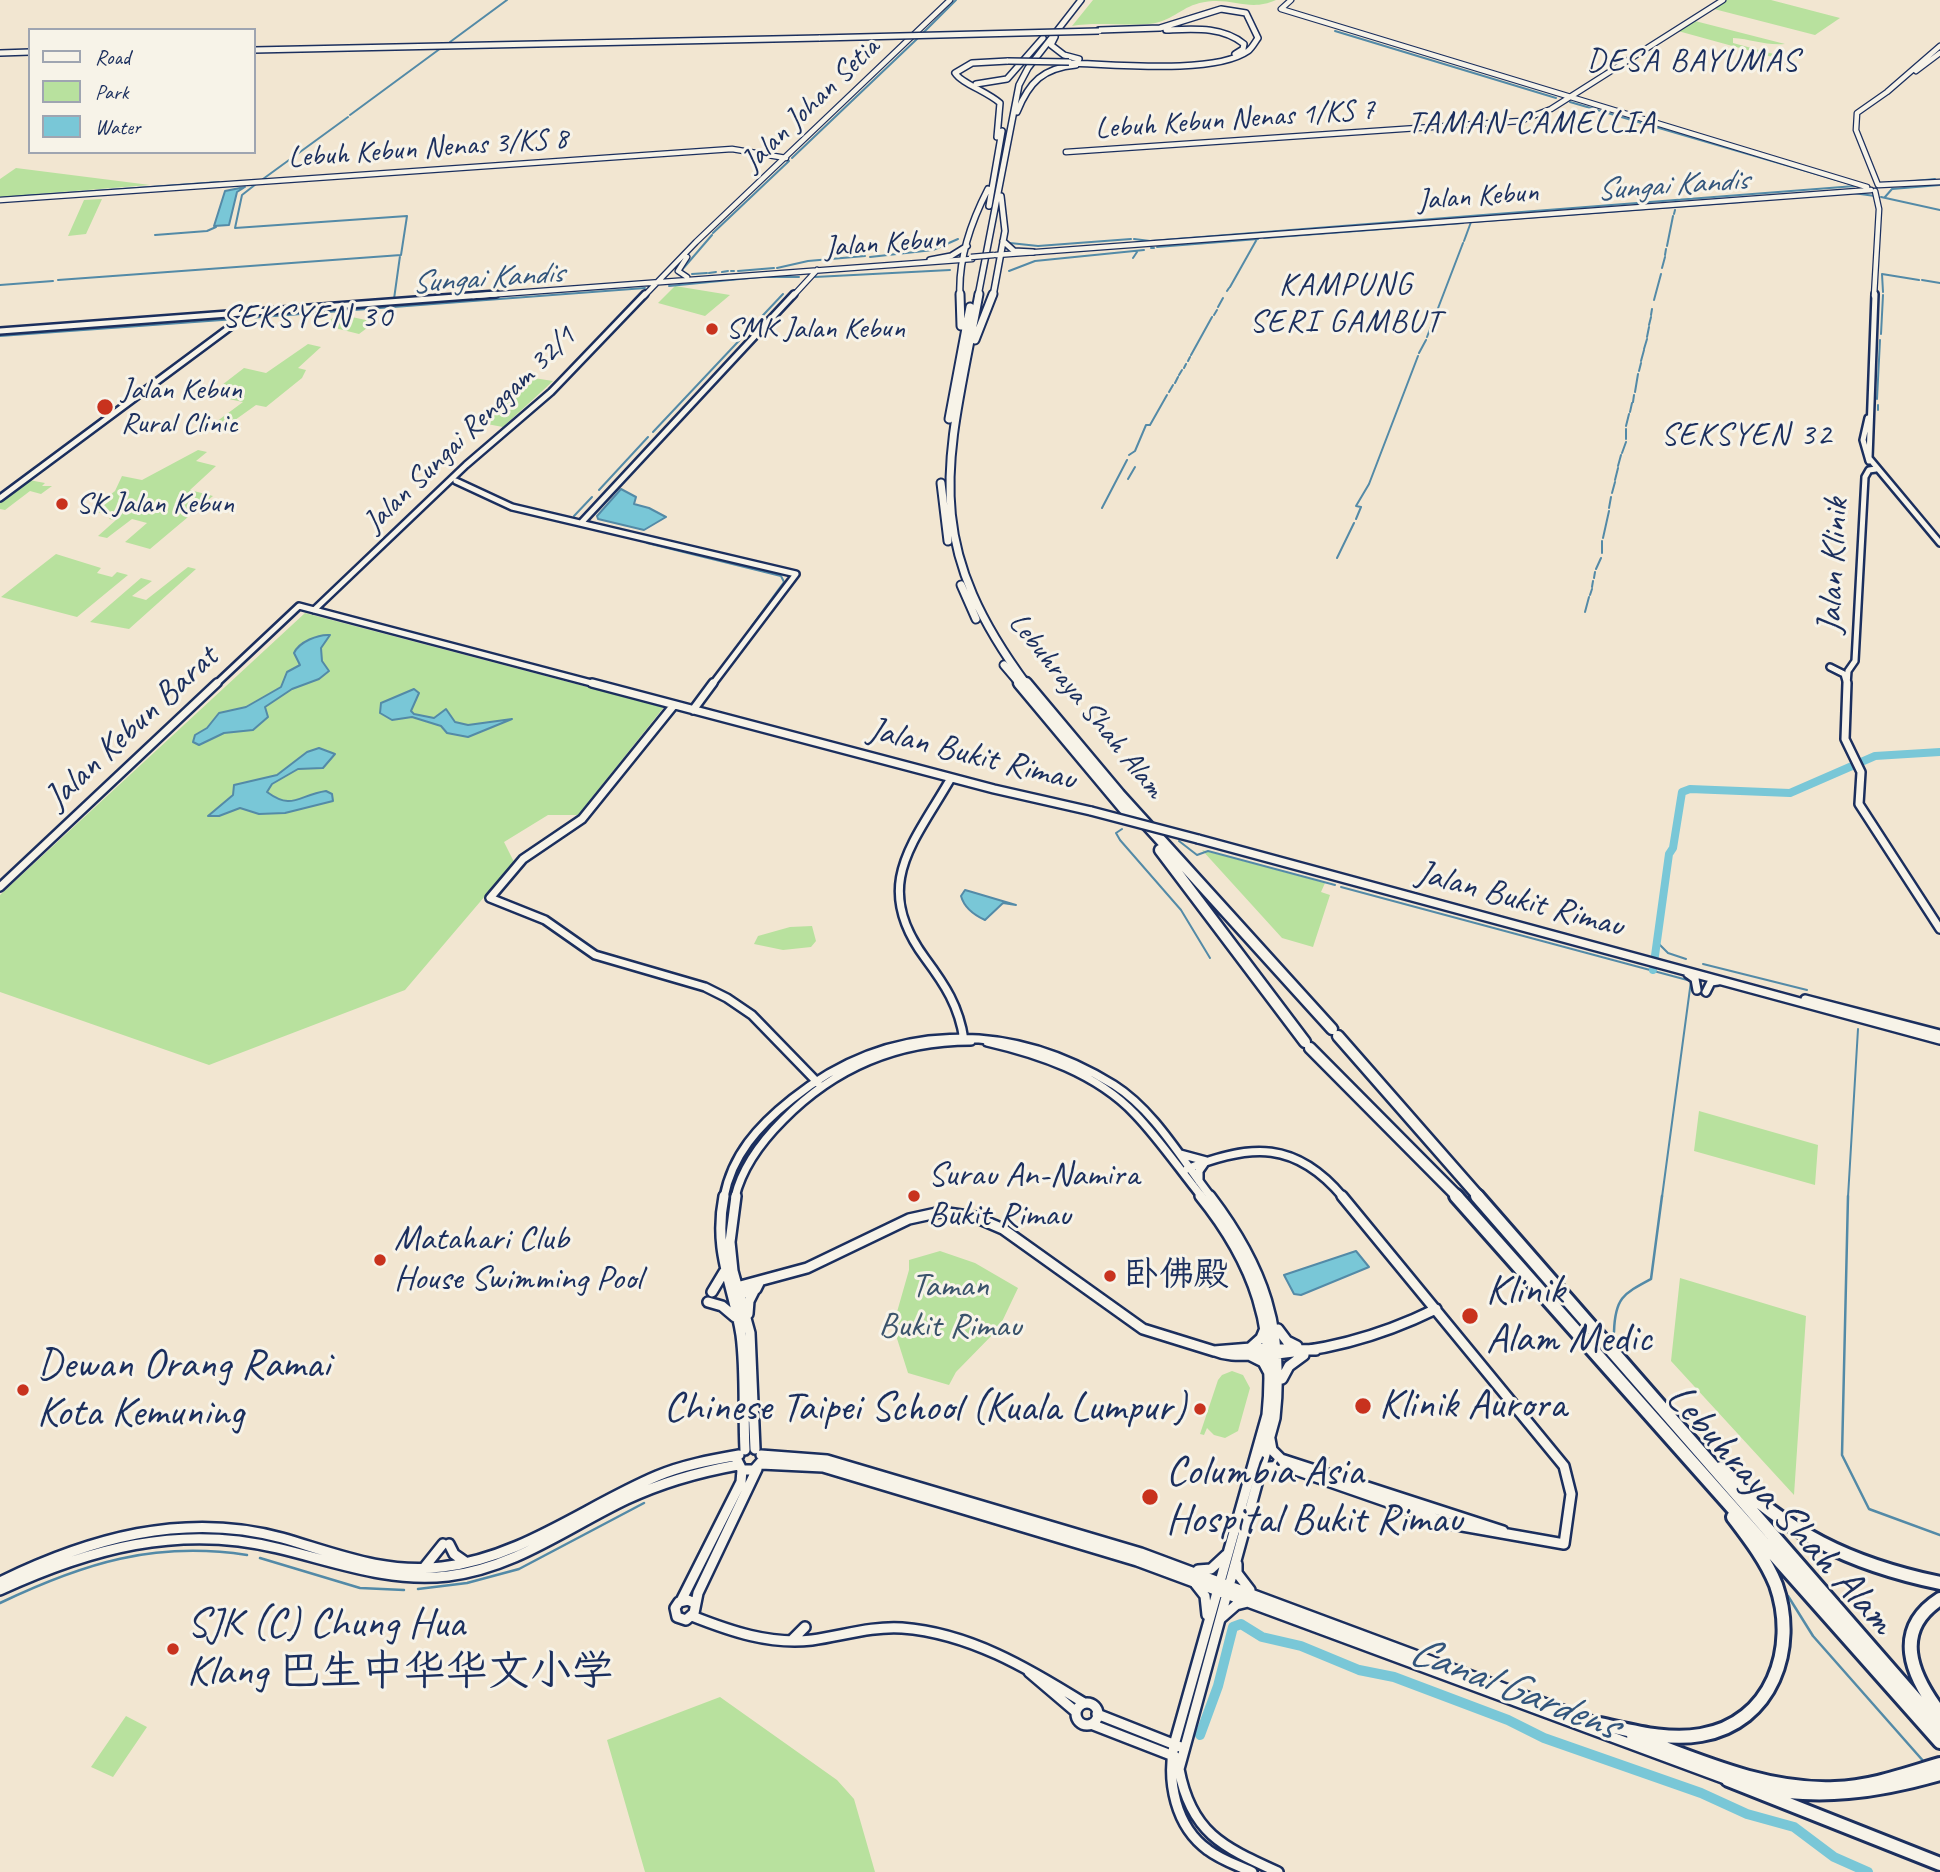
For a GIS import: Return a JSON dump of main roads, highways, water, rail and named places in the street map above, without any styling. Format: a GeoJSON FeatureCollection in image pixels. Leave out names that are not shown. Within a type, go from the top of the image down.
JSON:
{"type":"FeatureCollection","features":[{"type":"Feature","properties":{"kind":"highway","name":"Lebuhraya Shah Alam"},"geometry":{"type":"LineString","coordinates":[[1076,0],[1016,77],[995,167],[963,357],[950,450],[948,504],[960,565],[986,624],[1010,663],[1083,752],[1335,1033],[1940,1727]]}},
{"type":"Feature","properties":{"kind":"highway","name":"Lebuhraya Shah Alam"},"geometry":{"type":"LineString","coordinates":[[1082,0],[1028,68],[1020,85],[943,459],[942,503],[953,565],[979,625],[1018,685],[1187,882],[1307,1045],[1480,1220],[1940,1742]]}},
{"type":"Feature","properties":{"kind":"highway"},"geometry":{"type":"LineString","coordinates":[[1082,0],[1051,45],[1073,58],[1120,62]]}},
{"type":"Feature","properties":{"kind":"highway"},"geometry":{"type":"LineString","coordinates":[[963,357],[961,274],[968,258],[967,246],[972,221],[995,167],[1000,103],[986,90],[959,80],[955,73],[958,68],[970,64],[1008,62],[1188,64],[1225,60],[1253,48],[1258,41],[1252,20],[1239,9],[1211,5],[1198,8],[1178,23],[1154,29],[1099,31]]}},
{"type":"Feature","properties":{"kind":"highway"},"geometry":{"type":"LineString","coordinates":[[1008,62],[970,66],[961,70],[960,76],[978,84],[1004,81],[1055,25]]}},
{"type":"Feature","properties":{"kind":"highway"},"geometry":{"type":"LineString","coordinates":[[256,48],[1181,30],[1228,34],[1244,44],[1240,52],[1215,61]]}},
{"type":"Feature","properties":{"kind":"highway"},"geometry":{"type":"LineString","coordinates":[[0,54],[28,53]]}},
{"type":"Feature","properties":{"kind":"highway"},"geometry":{"type":"LineString","coordinates":[[1069,63],[1215,61],[1242,53]]}},
{"type":"Feature","properties":{"kind":"highway"},"geometry":{"type":"LineString","coordinates":[[1006,147],[1020,106],[1039,72],[1065,66],[1111,64]]}},
{"type":"Feature","properties":{"kind":"highway"},"geometry":{"type":"LineString","coordinates":[[963,357],[993,297],[999,267],[997,256],[1003,241],[1001,178]]}},
{"type":"Feature","properties":{"kind":"highway"},"geometry":{"type":"LineString","coordinates":[[1003,241],[1005,246],[1014,251],[1031,253]]}},
{"type":"Feature","properties":{"kind":"highway"},"geometry":{"type":"LineString","coordinates":[[929,261],[951,256],[967,246]]}},
{"type":"Feature","properties":{"kind":"highway"},"geometry":{"type":"LineString","coordinates":[[999,267],[1010,259],[1031,253]]}},
{"type":"Feature","properties":{"kind":"highway"},"geometry":{"type":"LineString","coordinates":[[929,261],[953,264],[961,274]]}},
{"type":"Feature","properties":{"kind":"highway"},"geometry":{"type":"LineString","coordinates":[[1676,1423],[1747,1496],[1803,1536],[1834,1553],[1890,1574],[1939,1582]]}},
{"type":"Feature","properties":{"kind":"highway"},"geometry":{"type":"LineString","coordinates":[[1600,1724],[1674,1736],[1713,1733],[1751,1713],[1768,1696],[1777,1678],[1786,1636],[1779,1594],[1753,1542],[1702,1474]]}},
{"type":"Feature","properties":{"kind":"highway"},"geometry":{"type":"LineString","coordinates":[[1940,1599],[1916,1619],[1910,1645],[1915,1674],[1940,1713]]}},
{"type":"Feature","properties":{"kind":"highway"},"geometry":{"type":"LineString","coordinates":[[1600,1724],[1732,1770],[1792,1786],[1857,1786],[1940,1774]]}},
{"type":"Feature","properties":{"kind":"highway"},"geometry":{"type":"LineString","coordinates":[[1728,1780],[1781,1793],[1825,1797],[1859,1794],[1912,1777],[1940,1763]]}},
{"type":"Feature","properties":{"kind":"highway"},"geometry":{"type":"LineString","coordinates":[[1728,1780],[1940,1864]]}},
{"type":"Feature","properties":{"kind":"main road","name":"Jalan Johan Setia"},"geometry":{"type":"LineString","coordinates":[[661,282],[700,240],[950,0]]}},
{"type":"Feature","properties":{"kind":"main road"},"geometry":{"type":"LineString","coordinates":[[1291,0],[1280,9],[1565,99],[1579,100],[1874,188]]}},
{"type":"Feature","properties":{"kind":"main road"},"geometry":{"type":"LineString","coordinates":[[1565,99],[1723,0]]}},
{"type":"Feature","properties":{"kind":"main road"},"geometry":{"type":"LineString","coordinates":[[1900,81],[1940,46]]}},
{"type":"Feature","properties":{"kind":"main road"},"geometry":{"type":"LineString","coordinates":[[1940,53],[1856,115],[1856,130],[1879,201],[1864,453],[1940,543]]}},
{"type":"Feature","properties":{"kind":"main road"},"geometry":{"type":"LineString","coordinates":[[1926,57],[1936,54],[1933,59]]}},
{"type":"Feature","properties":{"kind":"main road","name":"Lebuh Kebun Nenas 1/KS 7"},"geometry":{"type":"LineString","coordinates":[[1066,152],[1444,127],[1453,130],[1457,126],[1518,121],[1540,115],[1565,99]]}},
{"type":"Feature","properties":{"kind":"main road","name":"Lebuh Kebun Nenas 3/KS 8"},"geometry":{"type":"LineString","coordinates":[[0,200],[714,150],[786,158]]}},
{"type":"Feature","properties":{"kind":"main road"},"geometry":{"type":"LineString","coordinates":[[775,156],[786,158]]}},
{"type":"Feature","properties":{"kind":"main road"},"geometry":{"type":"LineString","coordinates":[[1844,179],[1857,186]]}},
{"type":"Feature","properties":{"kind":"main road","name":"Jalan Kebun"},"geometry":{"type":"LineString","coordinates":[[661,282],[1940,182]]}},
{"type":"Feature","properties":{"kind":"main road","name":"Jalan Kebun"},"geometry":{"type":"LineString","coordinates":[[1844,190],[1857,186],[1874,188]]}},
{"type":"Feature","properties":{"kind":"main road","name":"Jalan Johan Setia"},"geometry":{"type":"LineString","coordinates":[[661,282],[700,240]]}},
{"type":"Feature","properties":{"kind":"main road"},"geometry":{"type":"LineString","coordinates":[[687,256],[678,271],[687,277]]}},
{"type":"Feature","properties":{"kind":"main road","name":"Jalan Kebun"},"geometry":{"type":"LineString","coordinates":[[661,282],[687,277],[814,271],[929,261]]}},
{"type":"Feature","properties":{"kind":"main road"},"geometry":{"type":"LineString","coordinates":[[788,300],[802,281],[814,271],[826,270]]}},
{"type":"Feature","properties":{"kind":"main road"},"geometry":{"type":"LineString","coordinates":[[581,523],[814,271]]}},
{"type":"Feature","properties":{"kind":"main road"},"geometry":{"type":"LineString","coordinates":[[789,272],[802,275],[802,281]]}},
{"type":"Feature","properties":{"kind":"main road"},"geometry":{"type":"LineString","coordinates":[[501,294],[677,281]]}},
{"type":"Feature","properties":{"kind":"main road"},"geometry":{"type":"LineString","coordinates":[[0,331],[661,282]]}},
{"type":"Feature","properties":{"kind":"main road","name":"Jalan Sungai Renggam 32/1"},"geometry":{"type":"LineString","coordinates":[[380,551],[425,505],[541,406],[648,292],[661,282]]}},
{"type":"Feature","properties":{"kind":"main road","name":"Jalan Sungai Renggam 32/1"},"geometry":{"type":"LineString","coordinates":[[589,353],[661,282]]}},
{"type":"Feature","properties":{"kind":"main road"},"geometry":{"type":"LineString","coordinates":[[636,284],[646,286],[648,292]]}},
{"type":"Feature","properties":{"kind":"main road"},"geometry":{"type":"LineString","coordinates":[[0,498],[249,313]]}},
{"type":"Feature","properties":{"kind":"main road","name":"Jalan Klinik"},"geometry":{"type":"LineString","coordinates":[[1847,688],[1848,671],[1855,661],[1865,477],[1874,466]]}},
{"type":"Feature","properties":{"kind":"main road"},"geometry":{"type":"LineString","coordinates":[[446,490],[466,485],[459,476]]}},
{"type":"Feature","properties":{"kind":"main road","name":"Jalan Sungai Renggam 32/1"},"geometry":{"type":"LineString","coordinates":[[459,476],[466,485],[512,507],[796,573],[694,710]]}},
{"type":"Feature","properties":{"kind":"main road","name":"Jalan Sungai Renggam 32/1"},"geometry":{"type":"LineString","coordinates":[[316,611],[459,476]]}},
{"type":"Feature","properties":{"kind":"main road","name":"Jalan Sungai Renggam 32/1"},"geometry":{"type":"LineString","coordinates":[[316,611],[348,581]]}},
{"type":"Feature","properties":{"kind":"main road","name":"Jalan Bukit Rimau"},"geometry":{"type":"LineString","coordinates":[[299,606],[951,778],[1198,839],[1645,961],[1940,1034]]}},
{"type":"Feature","properties":{"kind":"main road","name":"Jalan Kebun Barat"},"geometry":{"type":"LineString","coordinates":[[0,887],[299,606]]}},
{"type":"Feature","properties":{"kind":"main road"},"geometry":{"type":"LineString","coordinates":[[324,606],[329,614]]}},
{"type":"Feature","properties":{"kind":"main road"},"geometry":{"type":"LineString","coordinates":[[1830,667],[1844,674],[1847,688],[1844,740],[1857,764],[1859,804],[1940,929]]}},
{"type":"Feature","properties":{"kind":"main road"},"geometry":{"type":"LineString","coordinates":[[674,705],[585,816],[574,827],[523,859],[490,898],[545,920],[595,955],[705,987],[727,998],[752,1014],[814,1082],[825,1083]]}},
{"type":"Feature","properties":{"kind":"main road"},"geometry":{"type":"LineString","coordinates":[[951,778],[899,870],[898,910],[902,926],[946,985],[957,1011],[962,1038]]}},
{"type":"Feature","properties":{"kind":"main road"},"geometry":{"type":"LineString","coordinates":[[1681,970],[1694,977],[1701,991],[1714,981],[1736,984]]}},
{"type":"Feature","properties":{"kind":"main road","name":"Jalan Bukit Rimau"},"geometry":{"type":"LineString","coordinates":[[1753,988],[1940,1040]]}},
{"type":"Feature","properties":{"kind":"main road"},"geometry":{"type":"LineString","coordinates":[[944,1036],[961,1025]]}},
{"type":"Feature","properties":{"kind":"main road"},"geometry":{"type":"LineString","coordinates":[[961,1025],[979,1037]]}},
{"type":"Feature","properties":{"kind":"main road"},"geometry":{"type":"LineString","coordinates":[[756,1285],[743,1320],[741,1460],[736,1493],[675,1608],[677,1617],[686,1620],[694,1610],[758,1459],[753,1363],[743,1320],[729,1270],[722,1209],[730,1174],[758,1129],[799,1093],[826,1073],[923,1037],[944,1036],[991,1042],[1034,1053],[1108,1091],[1134,1113],[1199,1181],[1251,1255],[1264,1284],[1275,1352],[1276,1379],[1269,1438],[1245,1526],[1212,1624],[1177,1752],[1172,1791],[1188,1827],[1203,1846],[1251,1872]]}},
{"type":"Feature","properties":{"kind":"main road"},"geometry":{"type":"LineString","coordinates":[[743,1320],[710,1297],[729,1270],[734,1213],[745,1167],[768,1133],[825,1083],[884,1050],[925,1042],[979,1037],[1035,1048],[1115,1085],[1145,1112],[1177,1152],[1185,1169],[1242,1256],[1271,1325],[1291,1345],[1304,1351]]}},
{"type":"Feature","properties":{"kind":"main road"},"geometry":{"type":"LineString","coordinates":[[802,1070],[814,1074],[826,1073]]}},
{"type":"Feature","properties":{"kind":"main road"},"geometry":{"type":"LineString","coordinates":[[799,1093],[805,1082],[802,1070]]}},
{"type":"Feature","properties":{"kind":"main road"},"geometry":{"type":"LineString","coordinates":[[1185,1169],[1252,1148],[1287,1156],[1324,1174],[1564,1466],[1571,1481],[1564,1544],[1506,1532],[1384,1495],[1280,1459],[1272,1450],[1269,1438]]}},
{"type":"Feature","properties":{"kind":"main road"},"geometry":{"type":"LineString","coordinates":[[1177,1152],[1187,1158],[1206,1161]]}},
{"type":"Feature","properties":{"kind":"main road"},"geometry":{"type":"LineString","coordinates":[[1199,1181],[1199,1171],[1206,1161]]}},
{"type":"Feature","properties":{"kind":"main road"},"geometry":{"type":"LineString","coordinates":[[734,1293],[807,1268],[909,1219],[941,1212],[964,1214],[1003,1229],[1143,1329],[1218,1353],[1316,1350],[1363,1339],[1436,1308]]}},
{"type":"Feature","properties":{"kind":"main road"},"geometry":{"type":"LineString","coordinates":[[729,1270],[756,1285]]}},
{"type":"Feature","properties":{"kind":"main road"},"geometry":{"type":"LineString","coordinates":[[1249,1352],[1271,1325]]}},
{"type":"Feature","properties":{"kind":"main road"},"geometry":{"type":"LineString","coordinates":[[1223,1587],[1228,1552],[1276,1379],[1304,1351]]}},
{"type":"Feature","properties":{"kind":"main road"},"geometry":{"type":"LineString","coordinates":[[1249,1352],[1263,1362],[1276,1379]]}},
{"type":"Feature","properties":{"kind":"main road"},"geometry":{"type":"LineString","coordinates":[[0,1590],[82,1555],[138,1541],[184,1536],[250,1542],[373,1574],[450,1576],[521,1558],[649,1489],[741,1460],[758,1459],[823,1467],[868,1479],[1223,1587]]}},
{"type":"Feature","properties":{"kind":"main road"},"geometry":{"type":"LineString","coordinates":[[0,1582],[79,1547],[120,1536],[187,1527],[256,1532],[356,1564],[423,1570],[490,1556],[526,1543],[660,1474],[758,1459],[827,1460],[1205,1571],[1217,1565],[1228,1552]]}},
{"type":"Feature","properties":{"kind":"main road"},"geometry":{"type":"LineString","coordinates":[[1259,1474],[1269,1467],[1284,1466],[1451,1524],[1489,1533],[1506,1532]]}},
{"type":"Feature","properties":{"kind":"main road"},"geometry":{"type":"LineString","coordinates":[[1384,1495],[1396,1506]]}},
{"type":"Feature","properties":{"kind":"main road"},"geometry":{"type":"LineString","coordinates":[[1245,1526],[1237,1573],[1252,1597],[1497,1694],[1728,1780]]}},
{"type":"Feature","properties":{"kind":"main road"},"geometry":{"type":"LineString","coordinates":[[423,1570],[446,1544],[464,1561]]}},
{"type":"Feature","properties":{"kind":"main road"},"geometry":{"type":"LineString","coordinates":[[1141,1553],[1223,1587],[1600,1724]]}},
{"type":"Feature","properties":{"kind":"main road"},"geometry":{"type":"LineString","coordinates":[[1190,1579],[1206,1600],[1212,1624]]}},
{"type":"Feature","properties":{"kind":"main road"},"geometry":{"type":"LineString","coordinates":[[1212,1624],[1252,1597]]}},
{"type":"Feature","properties":{"kind":"main road"},"geometry":{"type":"LineString","coordinates":[[681,1601],[688,1600],[694,1610],[713,1623],[752,1637],[809,1640],[877,1627],[929,1630],[984,1646],[1028,1671],[1035,1681],[1080,1707],[1094,1706],[1097,1714],[1177,1752]]}},
{"type":"Feature","properties":{"kind":"main road"},"geometry":{"type":"LineString","coordinates":[[791,1641],[805,1627]]}},
{"type":"Feature","properties":{"kind":"main road"},"geometry":{"type":"LineString","coordinates":[[1080,1707],[1082,1724],[1091,1724],[1177,1752]]}},
{"type":"Feature","properties":{"kind":"main road"},"geometry":{"type":"LineString","coordinates":[[1091,1724],[1097,1714]]}},
{"type":"Feature","properties":{"kind":"main road"},"geometry":{"type":"LineString","coordinates":[[1177,1752],[1181,1787],[1187,1806],[1207,1836],[1278,1872]]}},
{"type":"Feature","properties":{"kind":"water"},"geometry":{"type":"Polygon","coordinates":[[[245,187],[237,192],[229,225],[214,226],[225,191],[245,187]]]}},
{"type":"Feature","properties":{"kind":"water"},"geometry":{"type":"Polygon","coordinates":[[[621,489],[636,497],[634,504],[666,517],[644,530],[598,519],[597,516],[621,489]]]}},
{"type":"Feature","properties":{"kind":"water"},"geometry":{"type":"Polygon","coordinates":[[[330,635],[321,648],[322,661],[329,671],[319,679],[292,689],[265,707],[268,717],[253,730],[224,733],[199,745],[193,742],[195,735],[207,728],[219,713],[246,707],[281,687],[287,672],[300,665],[294,653],[296,649],[309,639],[330,635]]]}},
{"type":"Feature","properties":{"kind":"water"},"geometry":{"type":"Polygon","coordinates":[[[414,689],[419,693],[411,711],[414,714],[434,718],[446,709],[455,722],[468,725],[512,719],[468,737],[447,733],[441,726],[412,717],[392,720],[380,713],[381,703],[414,689]]]}},
{"type":"Feature","properties":{"kind":"water"},"geometry":{"type":"Polygon","coordinates":[[[319,748],[335,754],[323,768],[298,769],[272,784],[267,792],[276,798],[290,801],[326,791],[332,794],[333,801],[285,813],[259,814],[240,808],[219,816],[208,816],[233,795],[234,785],[277,775],[307,752],[319,748]]]}},
{"type":"Feature","properties":{"kind":"water"},"geometry":{"type":"Polygon","coordinates":[[[965,890],[1016,905],[1003,903],[985,920],[964,904],[961,896],[965,890]]]}},
{"type":"Feature","properties":{"kind":"water"},"geometry":{"type":"Polygon","coordinates":[[[1356,1251],[1369,1267],[1301,1295],[1294,1294],[1284,1275],[1356,1251]]]}},
{"type":"Feature","properties":{"kind":"waterway"},"geometry":{"type":"LineString","coordinates":[[450,42],[507,0]]}},
{"type":"Feature","properties":{"kind":"waterway"},"geometry":{"type":"LineString","coordinates":[[922,34],[956,0]]}},
{"type":"Feature","properties":{"kind":"waterway"},"geometry":{"type":"LineString","coordinates":[[1335,31],[1556,98]]}},
{"type":"Feature","properties":{"kind":"waterway"},"geometry":{"type":"LineString","coordinates":[[792,158],[918,38]]}},
{"type":"Feature","properties":{"kind":"waterway"},"geometry":{"type":"LineString","coordinates":[[350,115],[441,48]]}},
{"type":"Feature","properties":{"kind":"waterway"},"geometry":{"type":"LineString","coordinates":[[1570,102],[1854,185]]}},
{"type":"Feature","properties":{"kind":"waterway"},"geometry":{"type":"LineString","coordinates":[[263,179],[348,117]]}},
{"type":"Feature","properties":{"kind":"waterway"},"geometry":{"type":"LineString","coordinates":[[713,233],[789,161]]}},
{"type":"Feature","properties":{"kind":"waterway"},"geometry":{"type":"LineString","coordinates":[[1925,180],[1935,179]]}},
{"type":"Feature","properties":{"kind":"waterway"},"geometry":{"type":"LineString","coordinates":[[1915,181],[1924,180]]}},
{"type":"Feature","properties":{"kind":"waterway"},"geometry":{"type":"LineString","coordinates":[[39,195],[219,182]]}},
{"type":"Feature","properties":{"kind":"waterway"},"geometry":{"type":"LineString","coordinates":[[58,280],[401,255],[407,216],[235,228],[242,195],[256,184]]}},
{"type":"Feature","properties":{"kind":"waterway"},"geometry":{"type":"LineString","coordinates":[[1885,197],[1892,189],[1940,185]]}},
{"type":"Feature","properties":{"kind":"waterway"},"geometry":{"type":"LineString","coordinates":[[1134,239],[1150,241],[1855,186]]}},
{"type":"Feature","properties":{"kind":"waterway","name":"Sungai Kandis"},"geometry":{"type":"LineString","coordinates":[[1853,193],[1875,196]]}},
{"type":"Feature","properties":{"kind":"waterway"},"geometry":{"type":"LineString","coordinates":[[0,198],[35,195]]}},
{"type":"Feature","properties":{"kind":"waterway","name":"Sungai Kandis"},"geometry":{"type":"LineString","coordinates":[[1881,197],[1940,210]]}},
{"type":"Feature","properties":{"kind":"waterway","name":"Sungai Kandis"},"geometry":{"type":"LineString","coordinates":[[1464,241],[1471,222],[1740,202]]}},
{"type":"Feature","properties":{"kind":"waterway"},"geometry":{"type":"LineString","coordinates":[[1674,214],[1675,210]]}},
{"type":"Feature","properties":{"kind":"waterway"},"geometry":{"type":"LineString","coordinates":[[1667,246],[1673,216]]}},
{"type":"Feature","properties":{"kind":"waterway","name":"Sungai Kandis"},"geometry":{"type":"LineString","coordinates":[[1264,238],[1463,223]]}},
{"type":"Feature","properties":{"kind":"waterway"},"geometry":{"type":"LineString","coordinates":[[155,235],[207,231],[216,227]]}},
{"type":"Feature","properties":{"kind":"waterway"},"geometry":{"type":"LineString","coordinates":[[681,271],[712,235]]}},
{"type":"Feature","properties":{"kind":"waterway"},"geometry":{"type":"LineString","coordinates":[[870,257],[933,250],[958,239]]}},
{"type":"Feature","properties":{"kind":"waterway"},"geometry":{"type":"LineString","coordinates":[[1010,243],[1038,246],[1131,239]]}},
{"type":"Feature","properties":{"kind":"waterway","name":"Sungai Kandis"},"geometry":{"type":"LineString","coordinates":[[1157,247],[1257,239]]}},
{"type":"Feature","properties":{"kind":"waterway"},"geometry":{"type":"LineString","coordinates":[[1230,287],[1257,239]]}},
{"type":"Feature","properties":{"kind":"waterway"},"geometry":{"type":"LineString","coordinates":[[1427,337],[1463,243]]}},
{"type":"Feature","properties":{"kind":"waterway"},"geometry":{"type":"LineString","coordinates":[[1665,255],[1666,249]]}},
{"type":"Feature","properties":{"kind":"waterway","name":"Sungai Kandis"},"geometry":{"type":"LineString","coordinates":[[1009,271],[1035,261],[1144,250]]}},
{"type":"Feature","properties":{"kind":"waterway"},"geometry":{"type":"LineString","coordinates":[[1133,258],[1137,252]]}},
{"type":"Feature","properties":{"kind":"waterway"},"geometry":{"type":"LineString","coordinates":[[394,299],[400,256]]}},
{"type":"Feature","properties":{"kind":"waterway"},"geometry":{"type":"LineString","coordinates":[[777,268],[808,261],[865,256]]}},
{"type":"Feature","properties":{"kind":"waterway"},"geometry":{"type":"LineString","coordinates":[[1662,268],[1665,257]]}},
{"type":"Feature","properties":{"kind":"waterway"},"geometry":{"type":"LineString","coordinates":[[738,271],[774,268]]}},
{"type":"Feature","properties":{"kind":"waterway","name":"Sungai Kandis"},"geometry":{"type":"LineString","coordinates":[[815,277],[950,270]]}},
{"type":"Feature","properties":{"kind":"waterway"},"geometry":{"type":"LineString","coordinates":[[722,272],[728,271]]}},
{"type":"Feature","properties":{"kind":"waterway"},"geometry":{"type":"LineString","coordinates":[[709,273],[716,272]]}},
{"type":"Feature","properties":{"kind":"waterway"},"geometry":{"type":"LineString","coordinates":[[692,274],[707,273]]}},
{"type":"Feature","properties":{"kind":"waterway"},"geometry":{"type":"LineString","coordinates":[[1654,300],[1661,274]]}},
{"type":"Feature","properties":{"kind":"waterway"},"geometry":{"type":"LineString","coordinates":[[1883,292],[1882,274],[1919,280]]}},
{"type":"Feature","properties":{"kind":"waterway","name":"Sungai Kandis"},"geometry":{"type":"LineString","coordinates":[[669,286],[760,277]]}},
{"type":"Feature","properties":{"kind":"waterway","name":"Sungai Kandis"},"geometry":{"type":"LineString","coordinates":[[764,277],[799,277]]}},
{"type":"Feature","properties":{"kind":"waterway"},"geometry":{"type":"LineString","coordinates":[[1922,280],[1940,283]]}},
{"type":"Feature","properties":{"kind":"waterway"},"geometry":{"type":"LineString","coordinates":[[0,285],[53,281]]}},
{"type":"Feature","properties":{"kind":"waterway","name":"Sungai Kandis"},"geometry":{"type":"LineString","coordinates":[[248,318],[645,288]]}},
{"type":"Feature","properties":{"kind":"waterway"},"geometry":{"type":"LineString","coordinates":[[653,432],[783,294]]}},
{"type":"Feature","properties":{"kind":"waterway"},"geometry":{"type":"LineString","coordinates":[[1881,334],[1883,295]]}},
{"type":"Feature","properties":{"kind":"waterway"},"geometry":{"type":"LineString","coordinates":[[1218,307],[1223,298]]}},
{"type":"Feature","properties":{"kind":"waterway"},"geometry":{"type":"LineString","coordinates":[[1651,315],[1652,309]]}},
{"type":"Feature","properties":{"kind":"waterway"},"geometry":{"type":"LineString","coordinates":[[1214,315],[1217,310]]}},
{"type":"Feature","properties":{"kind":"waterway"},"geometry":{"type":"LineString","coordinates":[[1191,355],[1212,317]]}},
{"type":"Feature","properties":{"kind":"waterway"},"geometry":{"type":"LineString","coordinates":[[1649,325],[1651,317]]}},
{"type":"Feature","properties":{"kind":"waterway","name":"Sungai Kandis"},"geometry":{"type":"LineString","coordinates":[[0,336],[236,319]]}},
{"type":"Feature","properties":{"kind":"waterway"},"geometry":{"type":"LineString","coordinates":[[1647,337],[1649,327]]}},
{"type":"Feature","properties":{"kind":"waterway"},"geometry":{"type":"LineString","coordinates":[[1644,349],[1647,339]]}},
{"type":"Feature","properties":{"kind":"waterway"},"geometry":{"type":"LineString","coordinates":[[1419,353],[1426,340]]}},
{"type":"Feature","properties":{"kind":"waterway"},"geometry":{"type":"LineString","coordinates":[[1877,399],[1880,340]]}},
{"type":"Feature","properties":{"kind":"waterway"},"geometry":{"type":"LineString","coordinates":[[1641,361],[1644,350]]}},
{"type":"Feature","properties":{"kind":"waterway"},"geometry":{"type":"LineString","coordinates":[[1356,519],[1361,507],[1356,506],[1369,484],[1418,356]]}},
{"type":"Feature","properties":{"kind":"waterway"},"geometry":{"type":"LineString","coordinates":[[1188,361],[1190,357]]}},
{"type":"Feature","properties":{"kind":"waterway"},"geometry":{"type":"LineString","coordinates":[[1639,371],[1641,363]]}},
{"type":"Feature","properties":{"kind":"waterway"},"geometry":{"type":"LineString","coordinates":[[1184,368],[1186,364]]}},
{"type":"Feature","properties":{"kind":"waterway"},"geometry":{"type":"LineString","coordinates":[[1179,375],[1182,370]]}},
{"type":"Feature","properties":{"kind":"waterway"},"geometry":{"type":"LineString","coordinates":[[1635,392],[1638,374]]}},
{"type":"Feature","properties":{"kind":"waterway"},"geometry":{"type":"LineString","coordinates":[[1175,383],[1178,377]]}},
{"type":"Feature","properties":{"kind":"waterway"},"geometry":{"type":"LineString","coordinates":[[1169,392],[1173,385]]}},
{"type":"Feature","properties":{"kind":"waterway"},"geometry":{"type":"LineString","coordinates":[[1129,455],[1135,451],[1146,425],[1150,425],[1167,395]]}},
{"type":"Feature","properties":{"kind":"waterway"},"geometry":{"type":"LineString","coordinates":[[1633,402],[1634,395]]}},
{"type":"Feature","properties":{"kind":"waterway"},"geometry":{"type":"LineString","coordinates":[[1630,412],[1632,403]]}},
{"type":"Feature","properties":{"kind":"waterway"},"geometry":{"type":"LineString","coordinates":[[1878,405],[1878,410]]}},
{"type":"Feature","properties":{"kind":"waterway"},"geometry":{"type":"LineString","coordinates":[[1626,426],[1629,414]]}},
{"type":"Feature","properties":{"kind":"waterway"},"geometry":{"type":"LineString","coordinates":[[1626,429],[1626,439]]}},
{"type":"Feature","properties":{"kind":"waterway"},"geometry":{"type":"LineString","coordinates":[[599,490],[648,437]]}},
{"type":"Feature","properties":{"kind":"waterway"},"geometry":{"type":"LineString","coordinates":[[1622,453],[1626,442]]}},
{"type":"Feature","properties":{"kind":"waterway"},"geometry":{"type":"LineString","coordinates":[[1618,466],[1621,455]]}},
{"type":"Feature","properties":{"kind":"waterway"},"geometry":{"type":"LineString","coordinates":[[1102,508],[1127,460]]}},
{"type":"Feature","properties":{"kind":"waterway"},"geometry":{"type":"LineString","coordinates":[[1128,479],[1135,467]]}},
{"type":"Feature","properties":{"kind":"waterway"},"geometry":{"type":"LineString","coordinates":[[1615,480],[1618,468]]}},
{"type":"Feature","properties":{"kind":"waterway"},"geometry":{"type":"LineString","coordinates":[[1612,493],[1615,482]]}},
{"type":"Feature","properties":{"kind":"waterway"},"geometry":{"type":"LineString","coordinates":[[574,516],[592,497]]}},
{"type":"Feature","properties":{"kind":"waterway"},"geometry":{"type":"LineString","coordinates":[[1609,508],[1611,497]]}},
{"type":"Feature","properties":{"kind":"waterway"},"geometry":{"type":"LineString","coordinates":[[1603,538],[1609,511]]}},
{"type":"Feature","properties":{"kind":"waterway"},"geometry":{"type":"LineString","coordinates":[[1337,558],[1354,523]]}},
{"type":"Feature","properties":{"kind":"waterway"},"geometry":{"type":"LineString","coordinates":[[1602,541],[1602,553]]}},
{"type":"Feature","properties":{"kind":"waterway"},"geometry":{"type":"LineString","coordinates":[[647,543],[781,576],[784,582],[751,627]]}},
{"type":"Feature","properties":{"kind":"waterway"},"geometry":{"type":"LineString","coordinates":[[1596,569],[1601,558]]}},
{"type":"Feature","properties":{"kind":"waterway"},"geometry":{"type":"LineString","coordinates":[[1594,578],[1595,572]]}},
{"type":"Feature","properties":{"kind":"waterway"},"geometry":{"type":"LineString","coordinates":[[1592,587],[1593,581]]}},
{"type":"Feature","properties":{"kind":"waterway"},"geometry":{"type":"LineString","coordinates":[[1590,595],[1592,589]]}},
{"type":"Feature","properties":{"kind":"waterway"},"geometry":{"type":"LineString","coordinates":[[1585,612],[1589,597]]}},
{"type":"Feature","properties":{"kind":"waterway"},"geometry":{"type":"LineString","coordinates":[[1653,970],[1669,854],[1673,848],[1682,792],[1690,789],[1790,793],[1875,756],[1940,752]]}},
{"type":"Feature","properties":{"kind":"waterway"},"geometry":{"type":"LineString","coordinates":[[1122,829],[1116,833],[1120,840],[1181,910],[1210,958]]}},
{"type":"Feature","properties":{"kind":"waterway"},"geometry":{"type":"LineString","coordinates":[[1179,841],[1197,855],[1208,851],[1335,885]]}},
{"type":"Feature","properties":{"kind":"waterway"},"geometry":{"type":"LineString","coordinates":[[1341,887],[1691,981],[1662,1197]]}},
{"type":"Feature","properties":{"kind":"waterway"},"geometry":{"type":"LineString","coordinates":[[1657,942],[1668,953],[1686,959]]}},
{"type":"Feature","properties":{"kind":"waterway"},"geometry":{"type":"LineString","coordinates":[[1703,964],[1807,990]]}},
{"type":"Feature","properties":{"kind":"waterway"},"geometry":{"type":"LineString","coordinates":[[1848,1197],[1858,1029]]}},
{"type":"Feature","properties":{"kind":"waterway"},"geometry":{"type":"LineString","coordinates":[[1614,1332],[1616,1311],[1622,1298],[1651,1279],[1662,1196]]}},
{"type":"Feature","properties":{"kind":"waterway"},"geometry":{"type":"LineString","coordinates":[[1848,1196],[1842,1455],[1869,1509],[1940,1535]]}},
{"type":"Feature","properties":{"kind":"waterway"},"geometry":{"type":"LineString","coordinates":[[418,1589],[467,1583],[519,1569],[644,1503]]}},
{"type":"Feature","properties":{"kind":"waterway"},"geometry":{"type":"LineString","coordinates":[[0,1603],[61,1577],[150,1553],[213,1551],[247,1555]]}},
{"type":"Feature","properties":{"kind":"waterway"},"geometry":{"type":"LineString","coordinates":[[260,1558],[360,1588],[404,1590]]}},
{"type":"Feature","properties":{"kind":"waterway"},"geometry":{"type":"LineString","coordinates":[[1788,1596],[1813,1636],[1925,1763]]}},
{"type":"Feature","properties":{"kind":"waterway","name":"Canal Gardens"},"geometry":{"type":"LineString","coordinates":[[1200,1735],[1218,1686],[1233,1627],[1241,1624],[1262,1637],[1301,1646],[1359,1670],[1394,1677],[1508,1720],[1544,1738],[1701,1793],[1747,1814],[1794,1827],[1834,1857],[1868,1872]]}},
{"type":"Feature","properties":{"kind":"place","name":"SMK Jalan Kebun"},"geometry":{"type":"Point","coordinates":[712,329]}},
{"type":"Feature","properties":{"kind":"place","name":"Jalan Kebun Rural Clinic"},"geometry":{"type":"Point","coordinates":[105,407]}},
{"type":"Feature","properties":{"kind":"place","name":"SK Jalan Kebun"},"geometry":{"type":"Point","coordinates":[62,504]}},
{"type":"Feature","properties":{"kind":"place","name":"Surau An-Namira Bukit Rimau"},"geometry":{"type":"Point","coordinates":[914,1196]}},
{"type":"Feature","properties":{"kind":"place","name":"Matahari Club House Swimming Pool"},"geometry":{"type":"Point","coordinates":[380,1260]}},
{"type":"Feature","properties":{"kind":"place","name":"卧佛殿"},"geometry":{"type":"Point","coordinates":[1110,1276]}},
{"type":"Feature","properties":{"kind":"place","name":"Klinik Alam Medic"},"geometry":{"type":"Point","coordinates":[1470,1316]}},
{"type":"Feature","properties":{"kind":"place","name":"Dewan Orang Ramai Kota Kemuning"},"geometry":{"type":"Point","coordinates":[23,1390]}},
{"type":"Feature","properties":{"kind":"place","name":"Klinik Aurora"},"geometry":{"type":"Point","coordinates":[1363,1406]}},
{"type":"Feature","properties":{"kind":"place","name":"Chinese Taipei School (Kuala Lumpur)"},"geometry":{"type":"Point","coordinates":[1200,1409]}},
{"type":"Feature","properties":{"kind":"place","name":"Columbia Asia Hospital Bukit Rimau"},"geometry":{"type":"Point","coordinates":[1150,1497]}},
{"type":"Feature","properties":{"kind":"place","name":"SJK (C) Chung Hua Klang 巴生中华华文小学"},"geometry":{"type":"Point","coordinates":[173,1649]}},
{"type":"Feature","properties":{"kind":"district","name":"DESA BAYUMAS"},"geometry":{"type":"Point","coordinates":[1693,62]}},
{"type":"Feature","properties":{"kind":"district","name":"TAMAN CAMELLIA"},"geometry":{"type":"Point","coordinates":[1532,124]}},
{"type":"Feature","properties":{"kind":"district","name":"KAMPUNG SERI GAMBUT"},"geometry":{"type":"Point","coordinates":[1346,304]}},
{"type":"Feature","properties":{"kind":"district","name":"SEKSYEN 30"},"geometry":{"type":"Point","coordinates":[308,318]}},
{"type":"Feature","properties":{"kind":"district","name":"SEKSYEN 32"},"geometry":{"type":"Point","coordinates":[1747,436]}},
{"type":"Feature","properties":{"kind":"park label","name":"Taman Bukit Rimau"},"geometry":{"type":"Point","coordinates":[950,1307]}}]}
